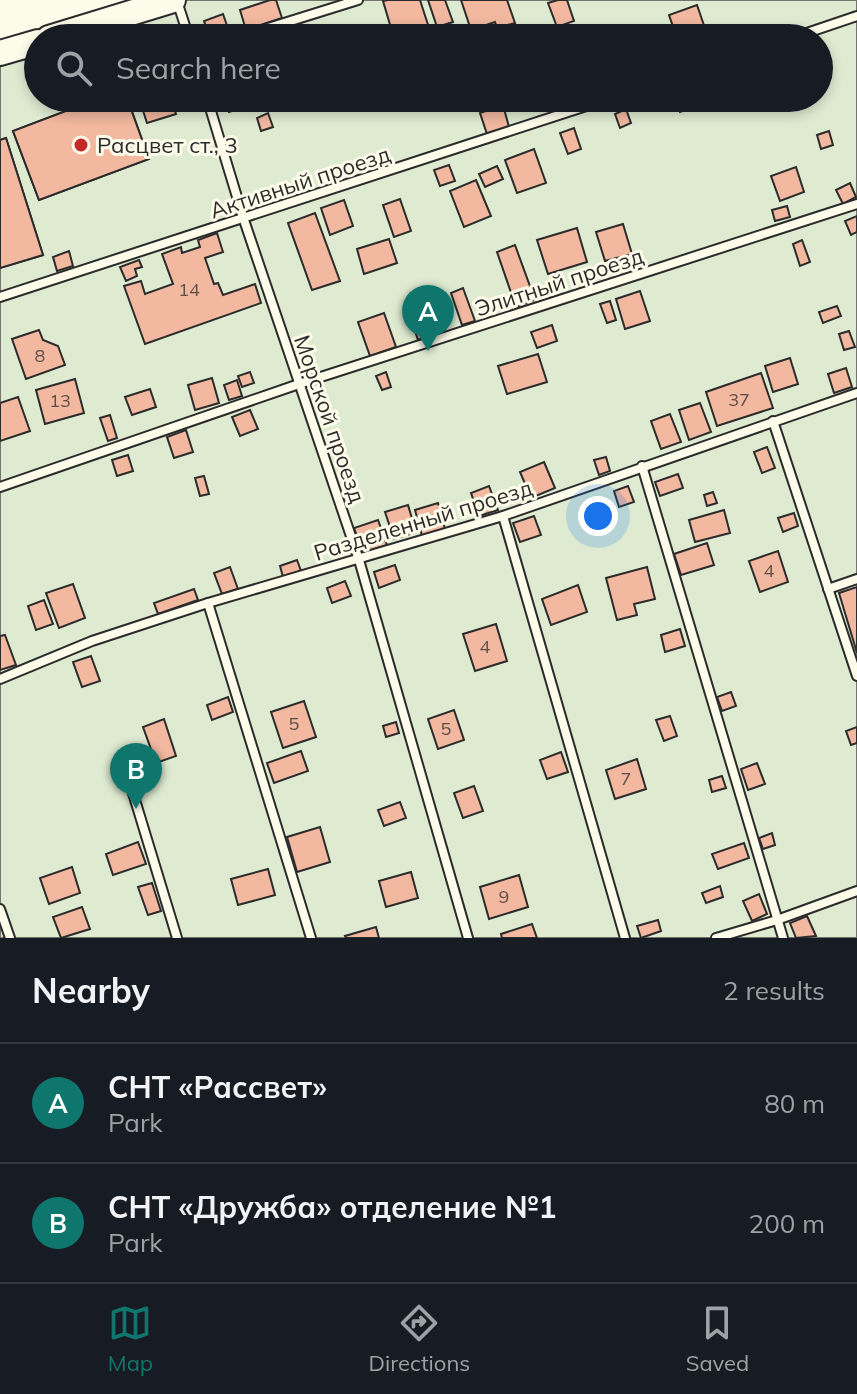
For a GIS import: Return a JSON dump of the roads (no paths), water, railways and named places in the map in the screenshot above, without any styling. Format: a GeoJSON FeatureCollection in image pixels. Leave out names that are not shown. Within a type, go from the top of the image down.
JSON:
{"type":"FeatureCollection","features":[{"type":"Feature","properties":{"kind":"street"},"geometry":{"type":"LineString","coordinates":[[95,24],[175,0]]}},
{"type":"Feature","properties":{"kind":"street"},"geometry":{"type":"LineString","coordinates":[[0,53],[24,46]]}},
{"type":"Feature","properties":{"kind":"lane"},"geometry":{"type":"LineString","coordinates":[[175,0],[184,24]]}},
{"type":"Feature","properties":{"kind":"lane"},"geometry":{"type":"LineString","coordinates":[[281,24],[358,0]]}},
{"type":"Feature","properties":{"kind":"lane"},"geometry":{"type":"LineString","coordinates":[[833,24],[857,16]]}},
{"type":"Feature","properties":{"kind":"lane","name":"Морской проезд"},"geometry":{"type":"LineString","coordinates":[[211,112],[244,220],[359,560],[468,938]]}},
{"type":"Feature","properties":{"kind":"lane","name":"Активный проезд"},"geometry":{"type":"LineString","coordinates":[[0,297],[569,112]]}},
{"type":"Feature","properties":{"kind":"lane","name":"Элитный проезд"},"geometry":{"type":"LineString","coordinates":[[0,487],[299,384],[857,204]]}},
{"type":"Feature","properties":{"kind":"lane","name":"Разделенный проезд"},"geometry":{"type":"LineString","coordinates":[[0,679],[92,641],[208,603],[503,516],[857,393]]}},
{"type":"Feature","properties":{"kind":"lane"},"geometry":{"type":"LineString","coordinates":[[773,421],[857,676]]}},
{"type":"Feature","properties":{"kind":"lane"},"geometry":{"type":"LineString","coordinates":[[642,466],[783,938]]}},
{"type":"Feature","properties":{"kind":"lane"},"geometry":{"type":"LineString","coordinates":[[503,516],[625,938]]}},
{"type":"Feature","properties":{"kind":"lane"},"geometry":{"type":"LineString","coordinates":[[828,589],[857,579]]}},
{"type":"Feature","properties":{"kind":"lane"},"geometry":{"type":"LineString","coordinates":[[208,603],[311,938]]}},
{"type":"Feature","properties":{"kind":"lane"},"geometry":{"type":"LineString","coordinates":[[122,757],[177,938]]}},
{"type":"Feature","properties":{"kind":"lane"},"geometry":{"type":"LineString","coordinates":[[716,938],[857,891]]}},
{"type":"Feature","properties":{"kind":"lane"},"geometry":{"type":"LineString","coordinates":[[0,909],[10,938]]}},
{"type":"Feature","properties":{"kind":"place","name":"Расцвет ст., 3"},"geometry":{"type":"Point","coordinates":[81,145]}},
{"type":"Feature","properties":{"kind":"place","name":"СНТ «Рассвет»"},"geometry":{"type":"Point","coordinates":[428,351]}},
{"type":"Feature","properties":{"kind":"place","name":"СНТ «Дружба» отделение №1"},"geometry":{"type":"Point","coordinates":[136,809]}}]}
